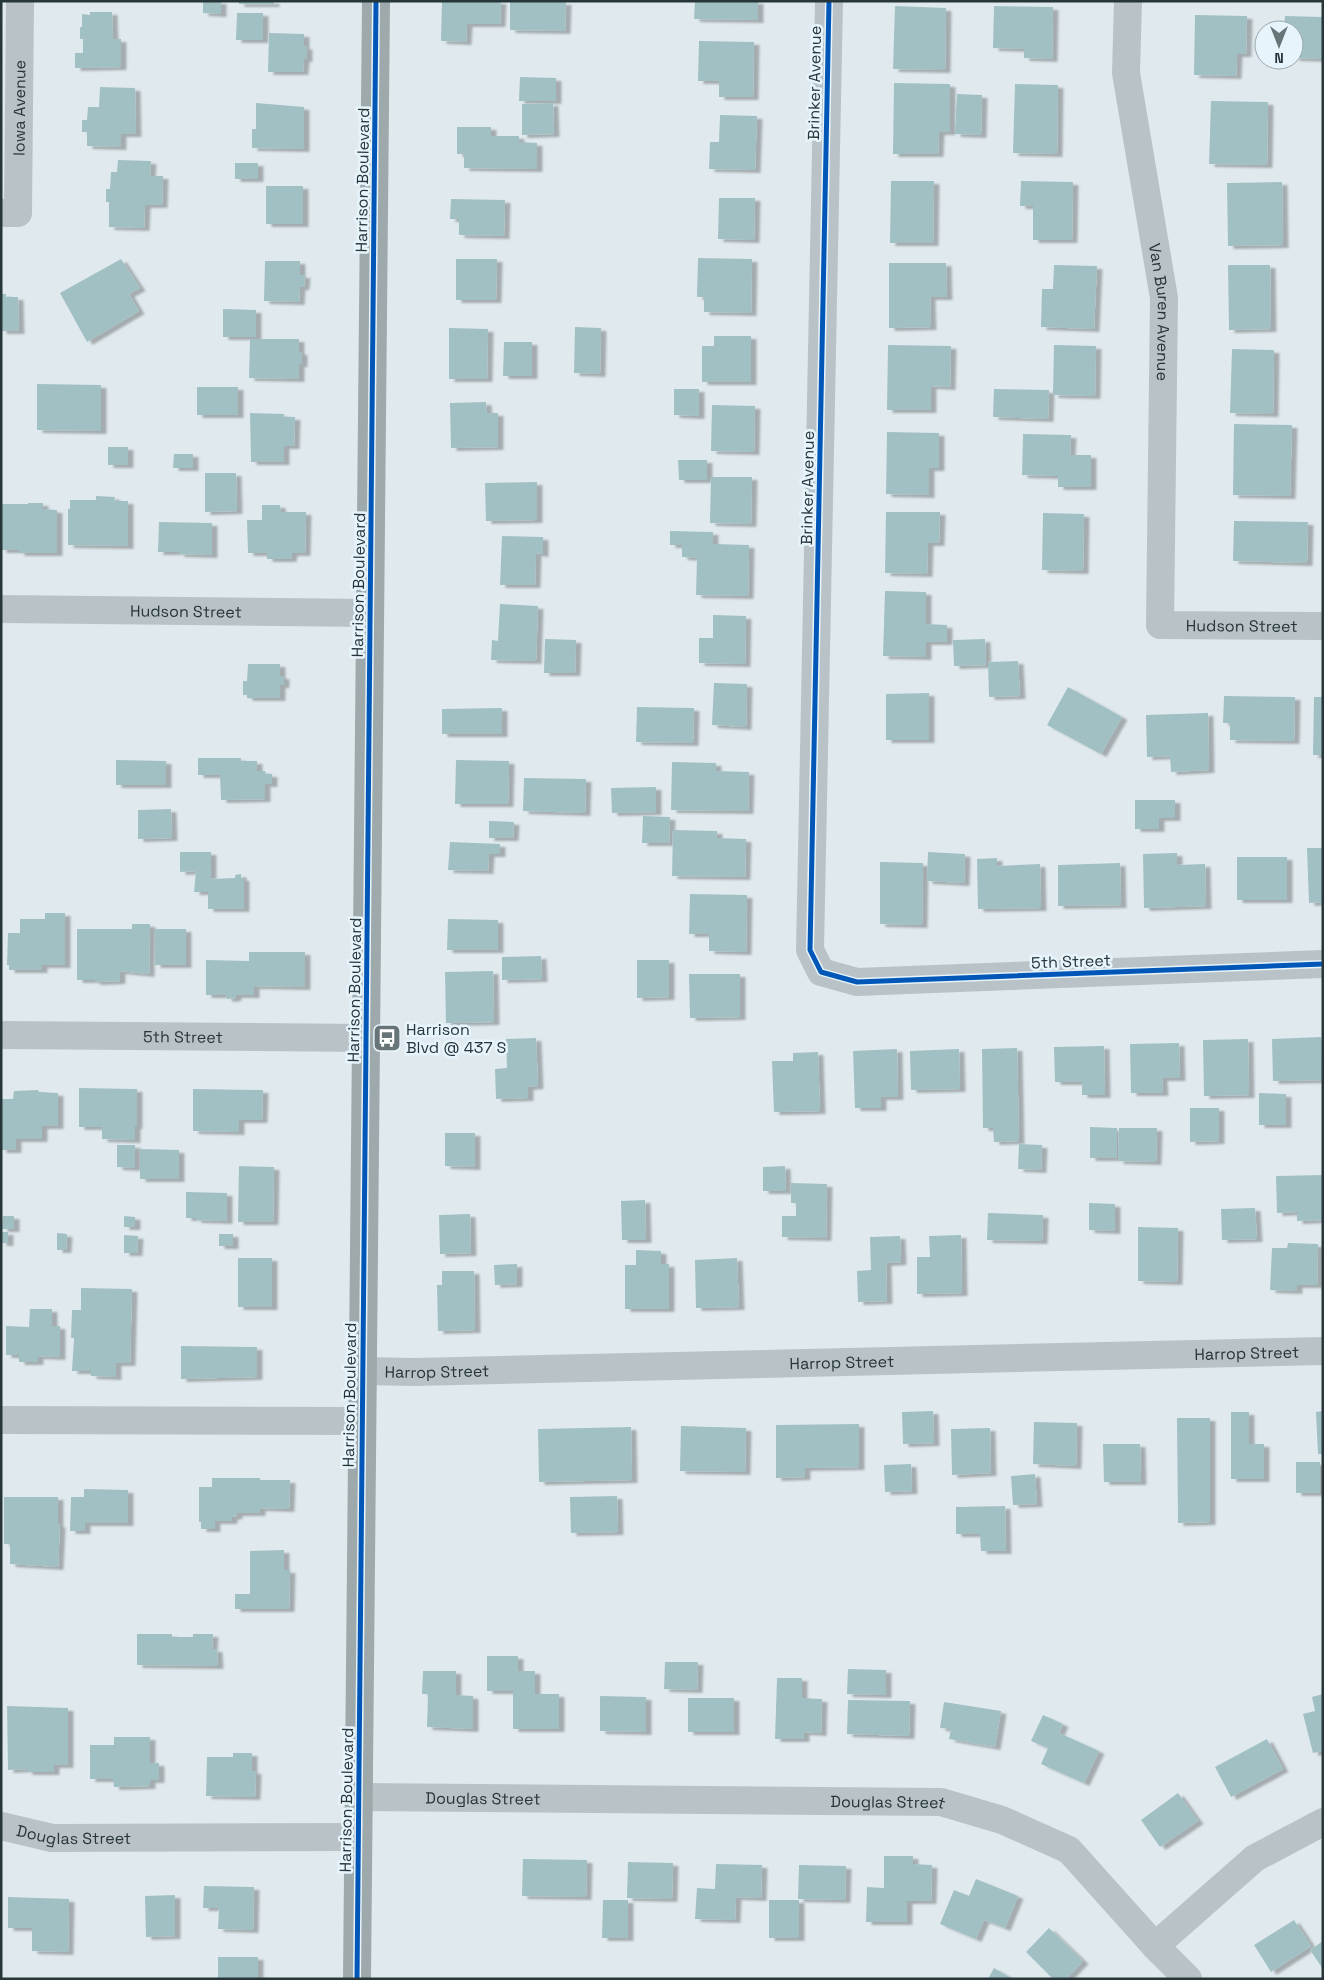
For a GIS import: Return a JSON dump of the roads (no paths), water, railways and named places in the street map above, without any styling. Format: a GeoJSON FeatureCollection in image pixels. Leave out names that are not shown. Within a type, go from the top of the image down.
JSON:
{"type":"FeatureCollection","features":[{"type":"Feature","properties":{"kind":"main road","name":"Harrison Boulevard"},"geometry":{"type":"LineString","coordinates":[[357,1979],[376,1]]}},
{"type":"Feature","properties":{"kind":"street","name":"Iowa Avenue"},"geometry":{"type":"LineString","coordinates":[[10,213],[20,1]]}},
{"type":"Feature","properties":{"kind":"street","name":"Brinker Avenue"},"geometry":{"type":"LineString","coordinates":[[820,972],[810,950],[828,1]]}},
{"type":"Feature","properties":{"kind":"street","name":"Van Buren Avenue"},"geometry":{"type":"LineString","coordinates":[[1128,1],[1126,73],[1164,298],[1160,625]]}},
{"type":"Feature","properties":{"kind":"street","name":"Hudson Street"},"geometry":{"type":"LineString","coordinates":[[1,609],[370,613]]}},
{"type":"Feature","properties":{"kind":"street","name":"Hudson Street"},"geometry":{"type":"LineString","coordinates":[[1160,625],[1323,626]]}},
{"type":"Feature","properties":{"kind":"street","name":"5th Street"},"geometry":{"type":"LineString","coordinates":[[820,972],[857,982],[1323,964]]}},
{"type":"Feature","properties":{"kind":"street","name":"5th Street"},"geometry":{"type":"LineString","coordinates":[[1,1035],[366,1038]]}},
{"type":"Feature","properties":{"kind":"street","name":"Harrop Street"},"geometry":{"type":"LineString","coordinates":[[362,1371],[416,1372],[1323,1351]]}},
{"type":"Feature","properties":{"kind":"street"},"geometry":{"type":"LineString","coordinates":[[1,1420],[361,1421]]}},
{"type":"Feature","properties":{"kind":"street","name":"Douglas Street"},"geometry":{"type":"LineString","coordinates":[[358,1797],[941,1802],[1002,1820],[1069,1850],[1155,1946]]}},
{"type":"Feature","properties":{"kind":"street"},"geometry":{"type":"LineString","coordinates":[[1188,1979],[1155,1946],[1255,1858],[1323,1822]]}},
{"type":"Feature","properties":{"kind":"street","name":"Douglas Street"},"geometry":{"type":"LineString","coordinates":[[1,1826],[52,1838],[358,1837]]}},
{"type":"Feature","properties":{"kind":"place","name":"Harrison Blvd @ 437 S"},"geometry":{"type":"Point","coordinates":[387,1038]}}]}
